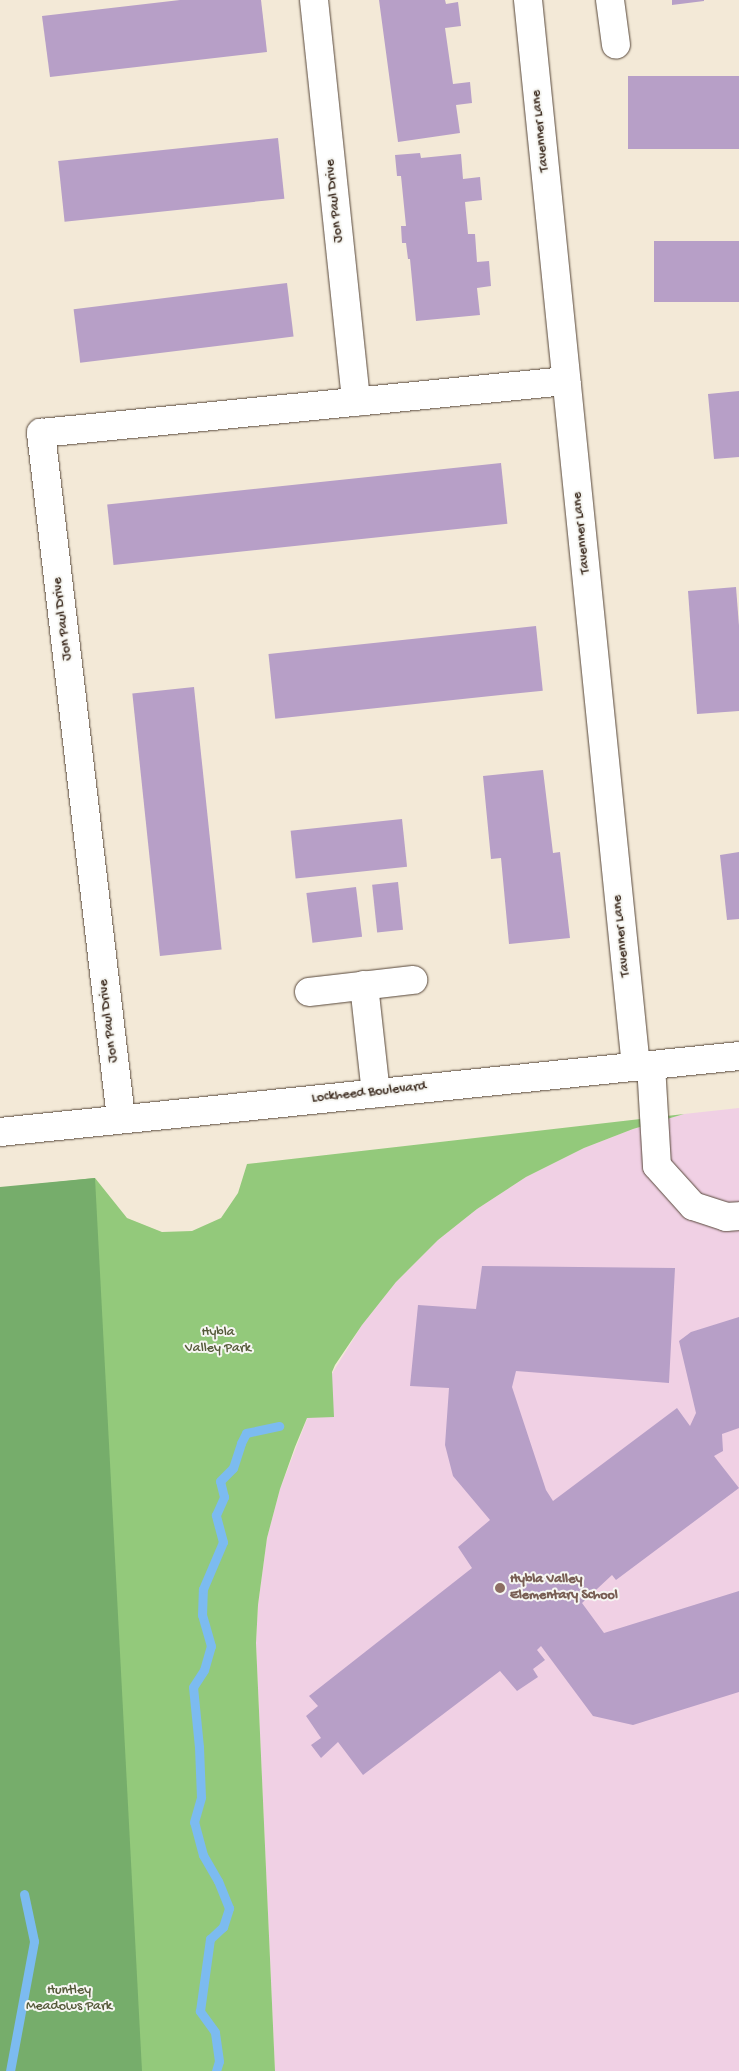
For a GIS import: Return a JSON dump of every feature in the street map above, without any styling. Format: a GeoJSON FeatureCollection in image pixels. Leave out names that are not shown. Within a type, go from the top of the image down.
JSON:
{"type":"FeatureCollection","features":[{"type":"Feature","properties":{"kind":"street","name":"Jon Paul Drive"},"geometry":{"type":"LineString","coordinates":[[314,0],[356,402]]}},
{"type":"Feature","properties":{"kind":"street","name":"Tavenner Lane"},"geometry":{"type":"LineString","coordinates":[[528,0],[566,381],[657,1166],[693,1206],[726,1217],[739,1216]]}},
{"type":"Feature","properties":{"kind":"street"},"geometry":{"type":"LineString","coordinates":[[610,0],[616,45]]}},
{"type":"Feature","properties":{"kind":"street","name":"Jon Paul Drive"},"geometry":{"type":"LineString","coordinates":[[121,1118],[41,434],[566,381]]}},
{"type":"Feature","properties":{"kind":"street"},"geometry":{"type":"LineString","coordinates":[[309,992],[413,980]]}},
{"type":"Feature","properties":{"kind":"street"},"geometry":{"type":"LineString","coordinates":[[364,985],[376,1093]]}},
{"type":"Feature","properties":{"kind":"street","name":"Lockheed Boulevard"},"geometry":{"type":"LineString","coordinates":[[0,1132],[121,1118],[739,1056]]}},
{"type":"Feature","properties":{"kind":"shaded area","name":"Hybla Valley Elementary School"},"geometry":{"type":"Polygon","coordinates":[[[739,1108],[739,2071],[275,2071],[256,1643],[258,1605],[267,1538],[280,1489],[312,1406],[362,1325],[396,1282],[438,1240],[477,1209],[526,1177],[584,1148],[633,1129],[684,1114],[739,1108]]]}},
{"type":"Feature","properties":{"kind":"green space","name":"Hybla Valley Park"},"geometry":{"type":"Polygon","coordinates":[[[684,1114],[633,1129],[584,1148],[526,1177],[477,1209],[438,1240],[396,1282],[362,1325],[335,1365],[332,1372],[334,1417],[307,1418],[280,1489],[267,1538],[258,1605],[256,1643],[275,2071],[0,2071],[0,1188],[95,1178],[127,1218],[162,1232],[192,1231],[221,1218],[238,1193],[247,1164],[684,1114]]]}},
{"type":"Feature","properties":{"kind":"green space","name":"Huntley Meadows Park"},"geometry":{"type":"Polygon","coordinates":[[[95,1178],[142,2071],[0,2071],[0,1187],[95,1178]]]}},
{"type":"Feature","properties":{"kind":"building"},"geometry":{"type":"Polygon","coordinates":[[[180,0],[261,0],[267,52],[50,77],[42,16],[180,0]]]}},
{"type":"Feature","properties":{"kind":"building"},"geometry":{"type":"Polygon","coordinates":[[[379,0],[445,0],[446,4],[458,2],[461,26],[445,28],[453,84],[470,82],[472,103],[456,105],[460,133],[398,142],[379,0]]]}},
{"type":"Feature","properties":{"kind":"building"},"geometry":{"type":"Polygon","coordinates":[[[672,0],[704,0],[704,1],[672,5],[672,0]]]}},
{"type":"Feature","properties":{"kind":"building"},"geometry":{"type":"Polygon","coordinates":[[[628,76],[739,76],[739,149],[628,149],[628,76]]]}},
{"type":"Feature","properties":{"kind":"building"},"geometry":{"type":"Polygon","coordinates":[[[278,138],[284,199],[65,222],[58,161],[278,138]]]}},
{"type":"Feature","properties":{"kind":"building"},"geometry":{"type":"Polygon","coordinates":[[[420,153],[421,158],[461,154],[463,179],[480,177],[482,200],[465,202],[468,234],[475,234],[477,262],[489,261],[491,286],[477,288],[480,315],[416,321],[410,259],[408,259],[406,243],[402,243],[401,226],[406,226],[401,176],[397,176],[395,155],[420,153]]]}},
{"type":"Feature","properties":{"kind":"building"},"geometry":{"type":"Polygon","coordinates":[[[654,241],[739,241],[739,302],[654,302],[654,241]]]}},
{"type":"Feature","properties":{"kind":"building"},"geometry":{"type":"Polygon","coordinates":[[[287,283],[294,337],[80,363],[74,309],[287,283]]]}},
{"type":"Feature","properties":{"kind":"building"},"geometry":{"type":"Polygon","coordinates":[[[739,391],[739,457],[714,459],[708,394],[739,391]]]}},
{"type":"Feature","properties":{"kind":"building"},"geometry":{"type":"Polygon","coordinates":[[[501,463],[507,524],[114,565],[107,504],[501,463]]]}},
{"type":"Feature","properties":{"kind":"building"},"geometry":{"type":"Polygon","coordinates":[[[736,587],[739,626],[739,711],[697,714],[688,591],[736,587]]]}},
{"type":"Feature","properties":{"kind":"building"},"geometry":{"type":"Polygon","coordinates":[[[536,626],[543,691],[275,719],[268,654],[536,626]]]}},
{"type":"Feature","properties":{"kind":"building"},"geometry":{"type":"Polygon","coordinates":[[[194,687],[222,950],[160,956],[132,693],[194,687]]]}},
{"type":"Feature","properties":{"kind":"building"},"geometry":{"type":"Polygon","coordinates":[[[543,770],[553,853],[560,852],[570,938],[509,944],[501,858],[491,859],[483,776],[543,770]]]}},
{"type":"Feature","properties":{"kind":"building"},"geometry":{"type":"Polygon","coordinates":[[[402,819],[407,867],[296,878],[291,831],[402,819]]]}},
{"type":"Feature","properties":{"kind":"building"},"geometry":{"type":"Polygon","coordinates":[[[739,852],[739,919],[727,920],[720,855],[739,852]]]}},
{"type":"Feature","properties":{"kind":"building"},"geometry":{"type":"Polygon","coordinates":[[[398,882],[403,930],[377,932],[372,885],[398,882]]]}},
{"type":"Feature","properties":{"kind":"building"},"geometry":{"type":"Polygon","coordinates":[[[356,887],[362,937],[312,943],[306,893],[356,887]]]}},
{"type":"Feature","properties":{"kind":"building"},"geometry":{"type":"Polygon","coordinates":[[[482,1266],[675,1268],[669,1383],[516,1371],[512,1387],[546,1490],[553,1501],[677,1408],[690,1426],[696,1413],[679,1341],[691,1332],[739,1317],[739,1428],[722,1434],[723,1451],[714,1456],[739,1488],[616,1580],[612,1575],[582,1603],[604,1633],[739,1591],[739,1692],[633,1725],[593,1716],[541,1646],[537,1650],[545,1660],[533,1669],[538,1677],[517,1691],[500,1671],[363,1775],[338,1742],[321,1758],[311,1745],[321,1738],[306,1716],[318,1706],[309,1696],[472,1568],[458,1547],[490,1520],[453,1476],[445,1445],[449,1388],[410,1386],[418,1305],[476,1309],[482,1266]]]}},
{"type":"Feature","properties":{"kind":"waterway"},"geometry":{"type":"LineString","coordinates":[[216,2071],[219,2061],[215,2032],[200,2011],[210,1939],[223,1927],[229,1908],[218,1881],[203,1855],[194,1822],[201,1797],[199,1747],[193,1687],[204,1670],[211,1646],[202,1615],[203,1589],[223,1542],[216,1515],[224,1497],[220,1481],[233,1468],[246,1433],[279,1426]]}},
{"type":"Feature","properties":{"kind":"waterway"},"geometry":{"type":"LineString","coordinates":[[10,2071],[34,1941],[24,1894]]}},
{"type":"Feature","properties":{"kind":"place","name":"Hybla Valley Elementary School"},"geometry":{"type":"Point","coordinates":[500,1588]}}]}
